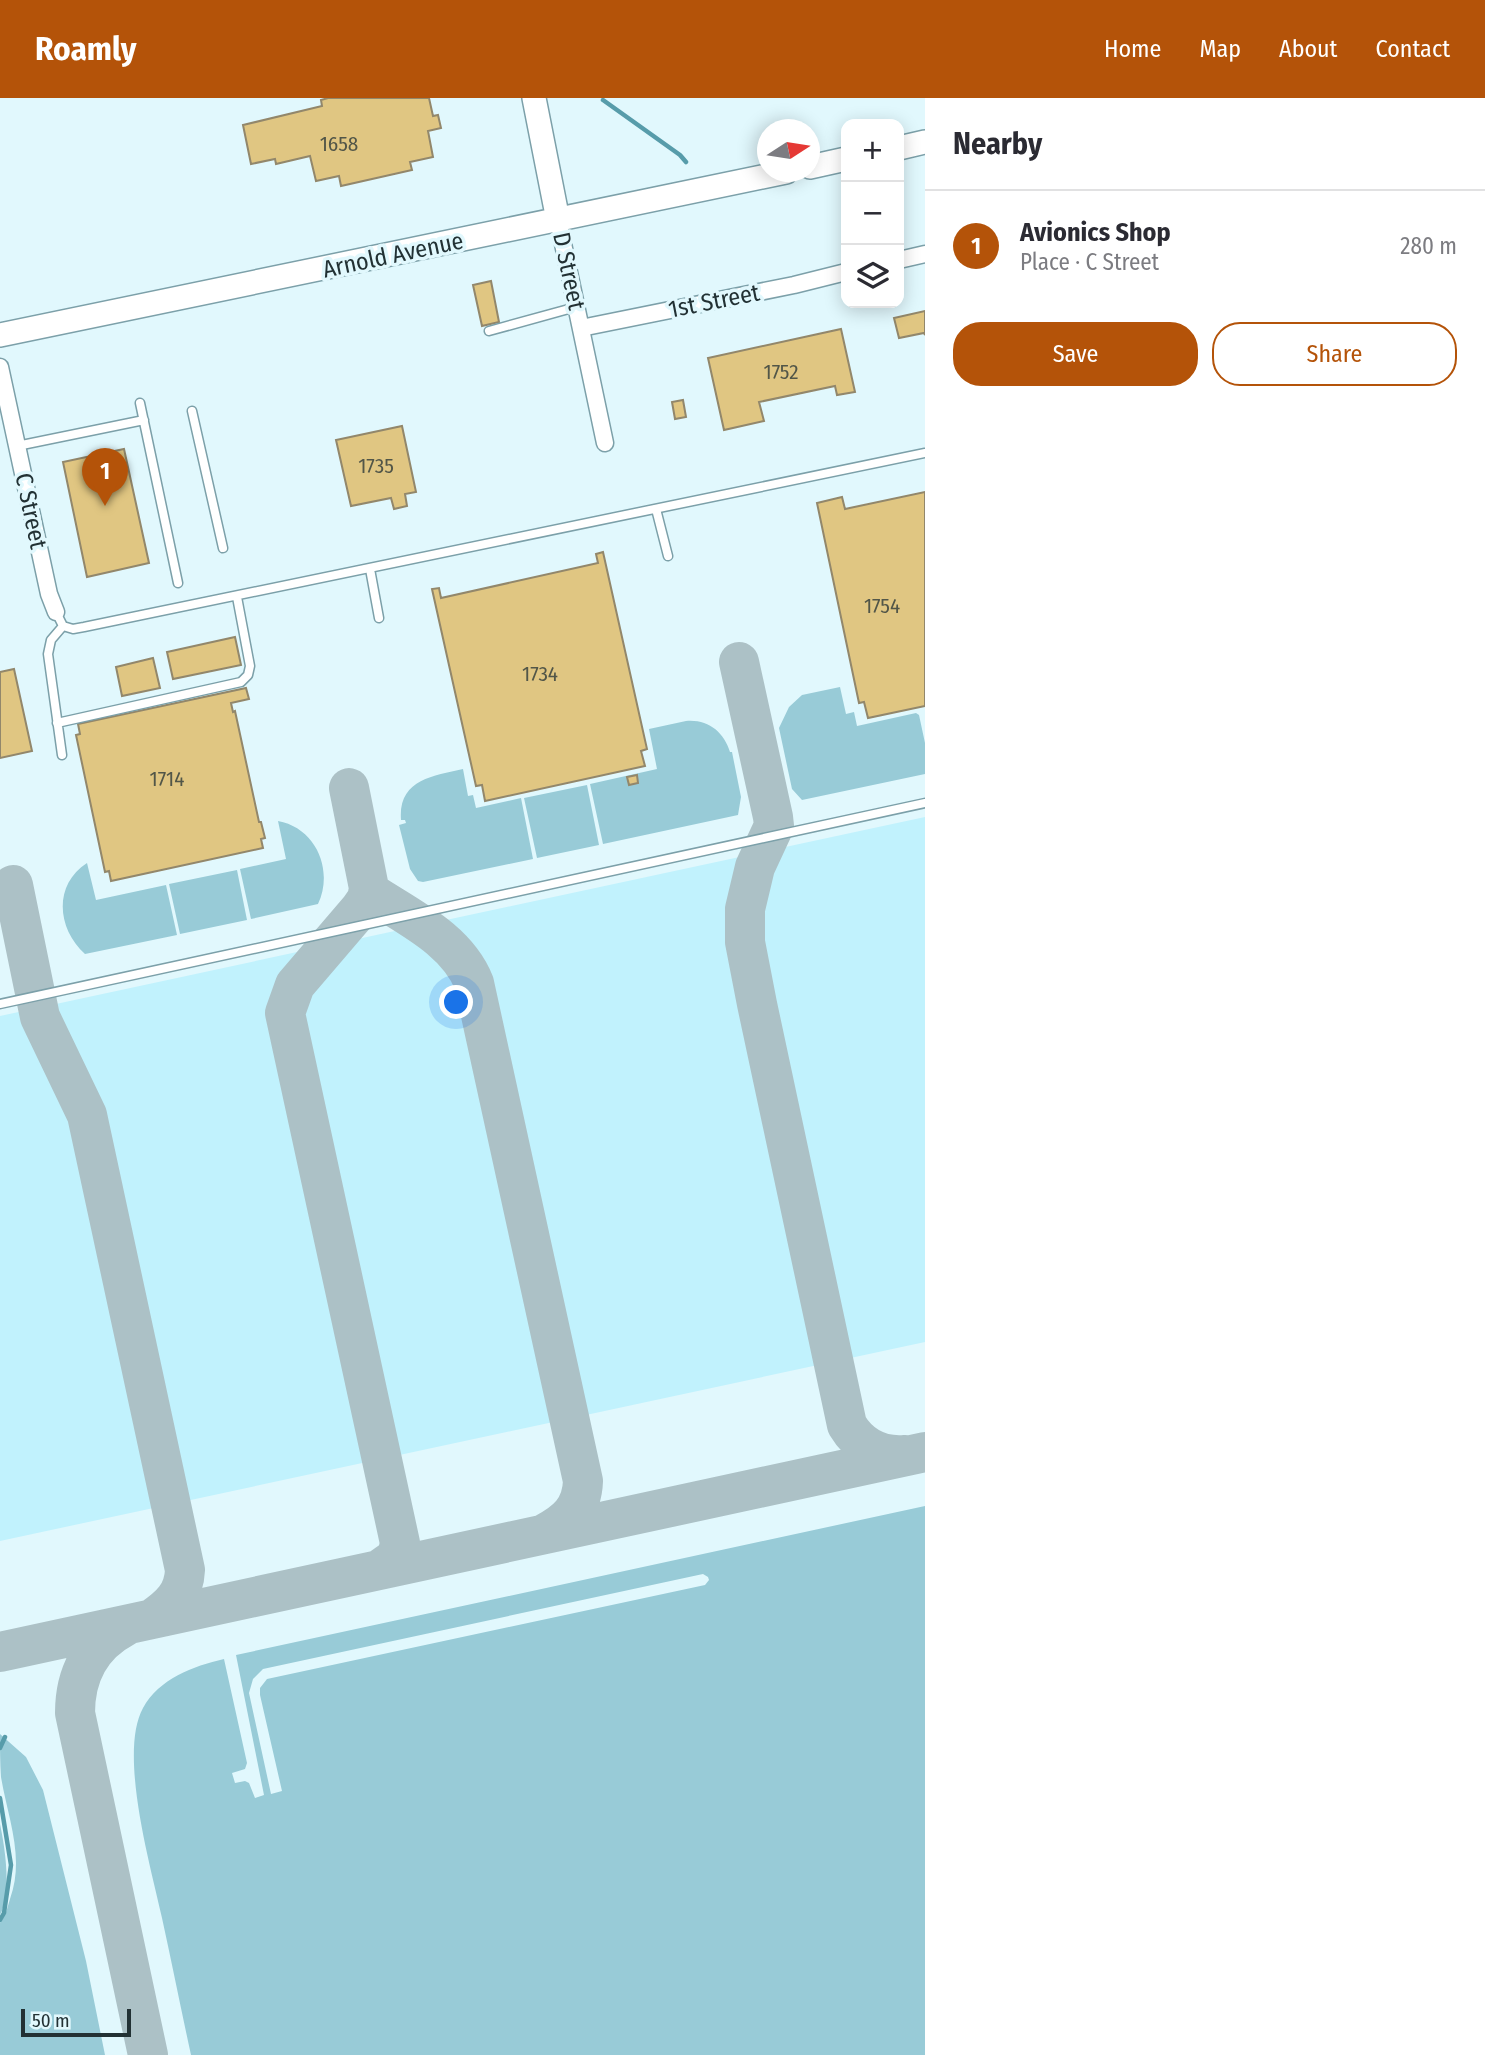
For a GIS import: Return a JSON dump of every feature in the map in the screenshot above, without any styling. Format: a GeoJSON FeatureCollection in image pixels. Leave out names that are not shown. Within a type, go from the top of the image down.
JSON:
{"type":"FeatureCollection","features":[{"type":"Feature","properties":{"kind":"street","name":"D Street"},"geometry":{"type":"LineString","coordinates":[[534,98],[605,443]]}},
{"type":"Feature","properties":{"kind":"street"},"geometry":{"type":"LineString","coordinates":[[904,147],[925,142]]}},
{"type":"Feature","properties":{"kind":"street"},"geometry":{"type":"LineString","coordinates":[[820,164],[841,160]]}},
{"type":"Feature","properties":{"kind":"street","name":"Arnold Avenue"},"geometry":{"type":"LineString","coordinates":[[0,335],[757,178]]}},
{"type":"Feature","properties":{"kind":"street"},"geometry":{"type":"LineString","coordinates":[[904,259],[925,254]]}},
{"type":"Feature","properties":{"kind":"street","name":"1st Street"},"geometry":{"type":"LineString","coordinates":[[581,328],[841,273]]}},
{"type":"Feature","properties":{"kind":"street","name":"C Street"},"geometry":{"type":"LineString","coordinates":[[0,367],[49,594],[60,619]]}},
{"type":"Feature","properties":{"kind":"lane"},"geometry":{"type":"LineString","coordinates":[[489,331],[576,307]]}},
{"type":"Feature","properties":{"kind":"lane"},"geometry":{"type":"LineString","coordinates":[[140,403],[178,583]]}},
{"type":"Feature","properties":{"kind":"lane"},"geometry":{"type":"LineString","coordinates":[[192,411],[223,548]]}},
{"type":"Feature","properties":{"kind":"lane"},"geometry":{"type":"LineString","coordinates":[[17,446],[144,420]]}},
{"type":"Feature","properties":{"kind":"lane"},"geometry":{"type":"LineString","coordinates":[[62,755],[48,654],[60,619],[74,629],[85,627],[925,453]]}},
{"type":"Feature","properties":{"kind":"lane"},"geometry":{"type":"LineString","coordinates":[[656,509],[668,556]]}},
{"type":"Feature","properties":{"kind":"lane"},"geometry":{"type":"LineString","coordinates":[[370,569],[379,618]]}},
{"type":"Feature","properties":{"kind":"lane"},"geometry":{"type":"LineString","coordinates":[[57,723],[241,682],[248,675],[250,666],[237,597]]}},
{"type":"Feature","properties":{"kind":"lane"},"geometry":{"type":"LineString","coordinates":[[0,1004],[925,803]]}},
{"type":"Feature","properties":{"kind":"shaded area"},"geometry":{"type":"Polygon","coordinates":[[[840,687],[846,714],[854,712],[857,726],[916,713],[919,715],[925,743],[925,774],[802,800],[792,789],[779,728],[789,707],[802,695],[840,687]]]}},
{"type":"Feature","properties":{"kind":"shaded area"},"geometry":{"type":"Polygon","coordinates":[[[686,721],[701,722],[714,728],[732,752],[741,797],[738,815],[603,844],[590,784],[657,769],[649,729],[686,721]]]}},
{"type":"Feature","properties":{"kind":"shaded area"},"geometry":{"type":"Polygon","coordinates":[[[463,769],[468,796],[473,795],[476,808],[521,798],[533,859],[418,881],[410,869],[399,825],[406,823],[401,820],[405,796],[419,782],[463,769]]]}},
{"type":"Feature","properties":{"kind":"shaded area"},"geometry":{"type":"Polygon","coordinates":[[[587,785],[599,845],[537,858],[524,798],[587,785]]]}},
{"type":"Feature","properties":{"kind":"shaded area"},"geometry":{"type":"Polygon","coordinates":[[[925,817],[925,1342],[0,1541],[0,1016],[925,817]]]}},
{"type":"Feature","properties":{"kind":"shaded area"},"geometry":{"type":"Polygon","coordinates":[[[278,821],[303,832],[312,841],[322,865],[322,891],[318,904],[251,919],[240,869],[286,859],[278,821]]]}},
{"type":"Feature","properties":{"kind":"shaded area"},"geometry":{"type":"Polygon","coordinates":[[[87,863],[96,900],[166,885],[177,935],[85,954],[69,932],[63,907],[68,883],[87,863]]]}},
{"type":"Feature","properties":{"kind":"shaded area"},"geometry":{"type":"Polygon","coordinates":[[[237,870],[247,920],[180,934],[169,884],[237,870]]]}},
{"type":"Feature","properties":{"kind":"shaded area"},"geometry":{"type":"Polygon","coordinates":[[[925,1506],[925,2055],[191,2055],[139,1811],[135,1781],[136,1728],[143,1708],[158,1689],[189,1670],[224,1659],[247,1763],[245,1769],[232,1773],[235,1783],[249,1783],[255,1798],[264,1795],[236,1655],[925,1506]],[[703,1574],[263,1669],[253,1679],[249,1693],[271,1794],[282,1791],[260,1695],[260,1688],[267,1679],[705,1585],[708,1577],[703,1574]]]}},
{"type":"Feature","properties":{"kind":"shaded area"},"geometry":{"type":"Polygon","coordinates":[[[0,1734],[26,1757],[43,1790],[86,1961],[105,2055],[0,2055],[0,1923],[14,1883],[16,1853],[1,1777],[0,1734]]]}},
{"type":"Feature","properties":{"kind":"shaded area"},"geometry":{"type":"Polygon","coordinates":[[[0,1824],[7,1882],[0,1915],[0,1824]]]}},
{"type":"Feature","properties":{"kind":"building"},"geometry":{"type":"Polygon","coordinates":[[[429,98],[433,116],[438,115],[441,128],[428,131],[433,157],[410,162],[412,170],[341,186],[339,176],[316,181],[310,156],[276,164],[275,159],[251,164],[243,125],[322,106],[321,100],[429,98]]]}},
{"type":"Feature","properties":{"kind":"building"},"geometry":{"type":"Polygon","coordinates":[[[491,281],[499,322],[482,326],[473,285],[491,281]]]}},
{"type":"Feature","properties":{"kind":"building"},"geometry":{"type":"Polygon","coordinates":[[[925,311],[925,335],[924,333],[899,338],[894,318],[925,311]]]}},
{"type":"Feature","properties":{"kind":"building"},"geometry":{"type":"Polygon","coordinates":[[[841,329],[855,392],[837,395],[835,386],[759,402],[764,421],[724,430],[708,358],[841,329]]]}},
{"type":"Feature","properties":{"kind":"building"},"geometry":{"type":"Polygon","coordinates":[[[683,400],[686,417],[675,419],[672,402],[683,400]]]}},
{"type":"Feature","properties":{"kind":"building"},"geometry":{"type":"Polygon","coordinates":[[[402,426],[416,492],[405,494],[407,506],[394,509],[391,498],[351,506],[336,440],[402,426]]]}},
{"type":"Feature","properties":{"kind":"building"},"geometry":{"type":"Polygon","coordinates":[[[124,449],[149,563],[87,577],[63,462],[124,449]]]}},
{"type":"Feature","properties":{"kind":"building"},"geometry":{"type":"Polygon","coordinates":[[[925,492],[925,706],[868,718],[864,702],[859,703],[817,503],[842,497],[845,509],[925,492]]]}},
{"type":"Feature","properties":{"kind":"building"},"geometry":{"type":"Polygon","coordinates":[[[603,552],[647,749],[641,751],[645,766],[485,801],[482,785],[476,786],[432,589],[439,588],[441,598],[598,563],[596,554],[603,552]]]}},
{"type":"Feature","properties":{"kind":"building"},"geometry":{"type":"Polygon","coordinates":[[[235,637],[241,665],[173,679],[167,652],[235,637]]]}},
{"type":"Feature","properties":{"kind":"building"},"geometry":{"type":"Polygon","coordinates":[[[153,658],[160,688],[122,696],[116,667],[153,658]]]}},
{"type":"Feature","properties":{"kind":"building"},"geometry":{"type":"Polygon","coordinates":[[[14,669],[32,751],[0,758],[0,672],[14,669]]]}},
{"type":"Feature","properties":{"kind":"building"},"geometry":{"type":"Polygon","coordinates":[[[246,688],[249,699],[231,703],[265,838],[261,839],[263,848],[111,881],[109,871],[105,872],[76,735],[80,734],[78,724],[246,688]]]}},
{"type":"Feature","properties":{"kind":"building"},"geometry":{"type":"Polygon","coordinates":[[[637,775],[638,783],[629,785],[627,777],[637,775]]]}},
{"type":"Feature","properties":{"kind":"waterway"},"geometry":{"type":"LineString","coordinates":[[603,100],[686,162]]}},
{"type":"Feature","properties":{"kind":"waterway"},"geometry":{"type":"LineString","coordinates":[[0,1748],[5,1737]]}},
{"type":"Feature","properties":{"kind":"waterway"},"geometry":{"type":"LineString","coordinates":[[0,1798],[11,1865],[4,1913],[0,1920]]}},
{"type":"Feature","properties":{"kind":"taxiway"},"geometry":{"type":"LineString","coordinates":[[739,662],[774,826],[755,867],[745,909],[745,942],[757,1004],[847,1425],[864,1445],[887,1454],[905,1455]]}},
{"type":"Feature","properties":{"kind":"taxiway"},"geometry":{"type":"LineString","coordinates":[[349,788],[369,888],[367,899],[295,985],[285,1013],[400,1543],[397,1557],[380,1569]]}},
{"type":"Feature","properties":{"kind":"taxiway"},"geometry":{"type":"LineString","coordinates":[[13,885],[40,1017],[87,1115],[185,1570],[182,1586],[175,1599],[152,1619]]}},
{"type":"Feature","properties":{"kind":"taxiway"},"geometry":{"type":"LineString","coordinates":[[369,888],[373,894],[417,921],[444,942],[456,954],[474,983],[583,1481],[580,1499],[572,1513],[560,1525],[544,1534]]}},
{"type":"Feature","properties":{"kind":"taxiway"},"geometry":{"type":"LineString","coordinates":[[0,1652],[925,1452]]}},
{"type":"Feature","properties":{"kind":"taxiway"},"geometry":{"type":"LineString","coordinates":[[124,1627],[102,1643],[87,1662],[78,1686],[75,1713],[148,2055]]}},
{"type":"Feature","properties":{"kind":"place","name":"Avionics Shop"},"geometry":{"type":"Point","coordinates":[105,506]}}]}
